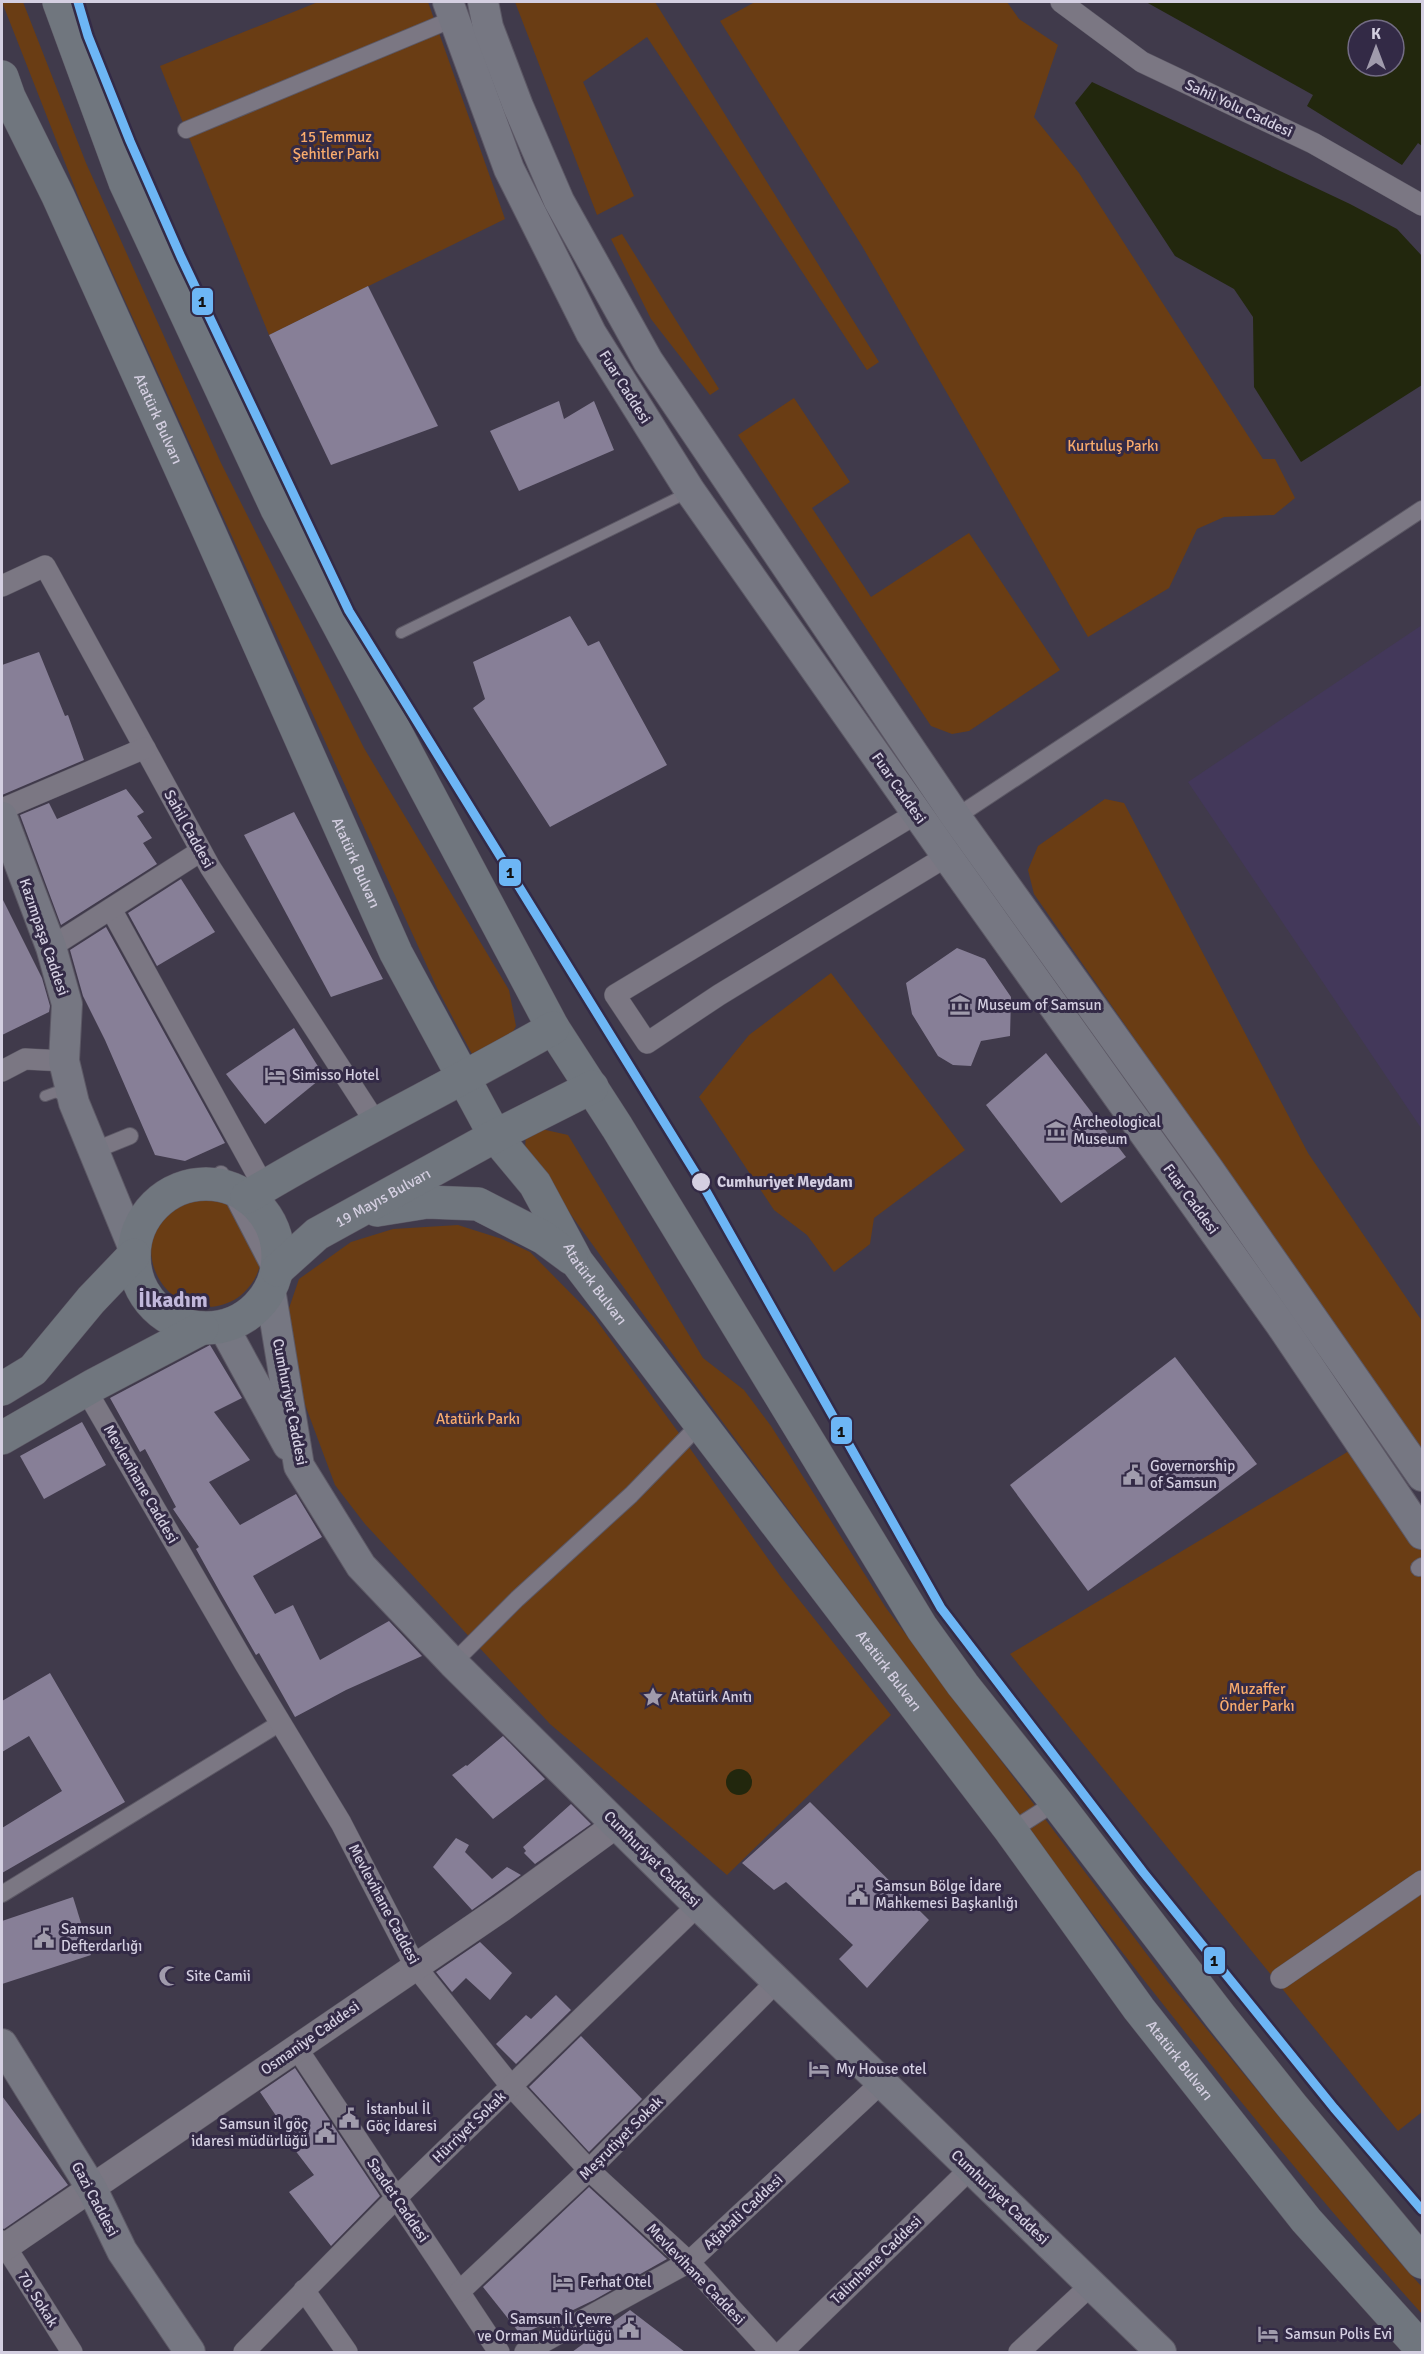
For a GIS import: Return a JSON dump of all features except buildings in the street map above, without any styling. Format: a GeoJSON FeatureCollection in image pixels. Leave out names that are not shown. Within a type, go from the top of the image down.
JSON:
{"type":"FeatureCollection","features":[{"type":"Feature","properties":{"kind":"main road"},"geometry":{"type":"LineString","coordinates":[[59,2],[125,182],[277,509],[553,1028],[592,1087],[922,1628],[963,1685],[1234,2034],[1422,2262]]}},
{"type":"Feature","properties":{"kind":"main road","name":"Fuar Caddesi"},"geometry":{"type":"LineString","coordinates":[[483,2],[489,27],[518,106],[558,201],[648,361],[956,817],[1209,1170],[1422,1476]]}},
{"type":"Feature","properties":{"kind":"main road","name":"Fuar Caddesi"},"geometry":{"type":"LineString","coordinates":[[451,10],[509,169],[580,312],[690,491],[1281,1325],[1422,1534]]}},
{"type":"Feature","properties":{"kind":"main road","name":"Atatürk Bulvarı"},"geometry":{"type":"LineString","coordinates":[[4,91],[72,228],[396,953],[495,1136],[535,1184],[577,1262],[1011,1831],[1139,2009],[1292,2202],[1422,2349]]}},
{"type":"Feature","properties":{"kind":"main road","name":"Kazımpaşa Caddesi"},"geometry":{"type":"LineString","coordinates":[[2,817],[51,947],[67,1004],[64,1061],[74,1103],[105,1146],[144,1218]]}},
{"type":"Feature","properties":{"kind":"main road"},"geometry":{"type":"LineString","coordinates":[[213,1327],[179,1323],[159,1311],[144,1293],[135,1272],[134,1252],[144,1218],[159,1200],[180,1189],[202,1184],[240,1186],[376,1123],[463,1079],[553,1028]]}},
{"type":"Feature","properties":{"kind":"main road","name":"Kazımpaşa Caddesi"},"geometry":{"type":"LineString","coordinates":[[64,1061],[96,1101],[105,1146],[134,1252]]}},
{"type":"Feature","properties":{"kind":"main road","name":"19 Mayıs Bulvarı"},"geometry":{"type":"LineString","coordinates":[[275,1282],[317,1234],[495,1136],[592,1087]]}},
{"type":"Feature","properties":{"kind":"main road"},"geometry":{"type":"LineString","coordinates":[[2,1438],[86,1390],[213,1327],[242,1318],[258,1305],[275,1282],[278,1249],[273,1229],[262,1211],[240,1186]]}},
{"type":"Feature","properties":{"kind":"main road"},"geometry":{"type":"LineString","coordinates":[[357,1212],[427,1202],[478,1204],[544,1238],[577,1262]]}},
{"type":"Feature","properties":{"kind":"main road"},"geometry":{"type":"LineString","coordinates":[[2,1389],[33,1370],[134,1252]]}},
{"type":"Feature","properties":{"kind":"main road","name":"Cumhuriyet Caddesi"},"geometry":{"type":"LineString","coordinates":[[275,1282],[299,1466],[361,1566],[453,1662],[698,1905],[1161,2352]]}},
{"type":"Feature","properties":{"kind":"main road"},"geometry":{"type":"LineString","coordinates":[[213,1327],[299,1466]]}},
{"type":"Feature","properties":{"kind":"main road","name":"Gazi Caddesi"},"geometry":{"type":"LineString","coordinates":[[2,2044],[92,2189],[122,2251],[190,2352]]}},
{"type":"Feature","properties":{"kind":"street","name":"Sahil Yolu Caddesi"},"geometry":{"type":"LineString","coordinates":[[1061,2],[1142,62],[1313,143],[1422,205]]}},
{"type":"Feature","properties":{"kind":"street"},"geometry":{"type":"LineString","coordinates":[[186,130],[451,10]]}},
{"type":"Feature","properties":{"kind":"street"},"geometry":{"type":"LineString","coordinates":[[956,817],[1422,509]]}},
{"type":"Feature","properties":{"kind":"street","name":"Sahil Caddesi"},"geometry":{"type":"LineString","coordinates":[[2,586],[45,566],[201,851],[376,1123]]}},
{"type":"Feature","properties":{"kind":"street"},"geometry":{"type":"LineString","coordinates":[[2,809],[145,748]]}},
{"type":"Feature","properties":{"kind":"street"},"geometry":{"type":"LineString","coordinates":[[918,813],[615,995],[647,1043],[719,995],[947,856]]}},
{"type":"Feature","properties":{"kind":"street"},"geometry":{"type":"LineString","coordinates":[[51,947],[201,851]]}},
{"type":"Feature","properties":{"kind":"street"},"geometry":{"type":"LineString","coordinates":[[111,909],[240,1186]]}},
{"type":"Feature","properties":{"kind":"street"},"geometry":{"type":"LineString","coordinates":[[2,1071],[25,1059],[64,1061]]}},
{"type":"Feature","properties":{"kind":"street","name":"Mevlevihane Caddesi"},"geometry":{"type":"LineString","coordinates":[[86,1390],[341,1823],[415,1966],[511,2086],[590,2170],[689,2262],[771,2352]]}},
{"type":"Feature","properties":{"kind":"street"},"geometry":{"type":"LineString","coordinates":[[453,1662],[517,1599],[631,1495],[700,1424]]}},
{"type":"Feature","properties":{"kind":"street"},"geometry":{"type":"LineString","coordinates":[[2,1894],[280,1722]]}},
{"type":"Feature","properties":{"kind":"street"},"geometry":{"type":"LineString","coordinates":[[1011,1831],[1056,1802]]}},
{"type":"Feature","properties":{"kind":"street","name":"Osmaniye Caddesi"},"geometry":{"type":"LineString","coordinates":[[3,2245],[92,2189],[502,1908],[617,1824]]}},
{"type":"Feature","properties":{"kind":"street"},"geometry":{"type":"LineString","coordinates":[[1281,1978],[1422,1881]]}},
{"type":"Feature","properties":{"kind":"street","name":"Hürriyet Sokak"},"geometry":{"type":"LineString","coordinates":[[244,2352],[397,2197],[698,1905]]}},
{"type":"Feature","properties":{"kind":"street","name":"Meşrutiyet Sokak"},"geometry":{"type":"LineString","coordinates":[[460,2291],[590,2170],[778,1980]]}},
{"type":"Feature","properties":{"kind":"street","name":"Saadet Caddesi"},"geometry":{"type":"LineString","coordinates":[[296,2048],[499,2352]]}},
{"type":"Feature","properties":{"kind":"street","name":"Ağabali Caddesi"},"geometry":{"type":"LineString","coordinates":[[525,2352],[689,2262],[881,2084]]}},
{"type":"Feature","properties":{"kind":"street","name":"Talimhane Caddesi"},"geometry":{"type":"LineString","coordinates":[[782,2352],[971,2168]]}},
{"type":"Feature","properties":{"kind":"street","name":"70. Sokak"},"geometry":{"type":"LineString","coordinates":[[3,2245],[72,2352]]}},
{"type":"Feature","properties":{"kind":"street"},"geometry":{"type":"LineString","coordinates":[[1019,2352],[1091,2284]]}},
{"type":"Feature","properties":{"kind":"street"},"geometry":{"type":"LineString","coordinates":[[304,2289],[346,2352]]}},
{"type":"Feature","properties":{"kind":"lane"},"geometry":{"type":"LineString","coordinates":[[401,633],[690,491]]}},
{"type":"Feature","properties":{"kind":"lane"},"geometry":{"type":"LineString","coordinates":[[45,1096],[56,1092],[74,1103]]}},
{"type":"Feature","properties":{"kind":"shaded area"},"geometry":{"type":"Polygon","coordinates":[[[1146,2],[1422,2],[1422,146],[1418,143],[1402,165],[1307,106],[1313,95],[1146,2]]]}},
{"type":"Feature","properties":{"kind":"shaded area"},"geometry":{"type":"Polygon","coordinates":[[[1092,82],[1350,204],[1397,229],[1422,256],[1422,385],[1301,462],[1254,387],[1253,317],[1234,289],[1175,256],[1075,103],[1092,82]]]}},
{"type":"Feature","properties":{"kind":"shaded area"},"geometry":{"type":"Polygon","coordinates":[[[1422,625],[1422,1127],[1421,1128],[1188,782],[1422,625]]]}},
{"type":"Feature","properties":{"kind":"shaded area"},"geometry":{"type":"Polygon","coordinates":[[[739,1769],[748,1773],[752,1782],[748,1791],[739,1795],[730,1791],[726,1782],[730,1773],[739,1769]]]}},
{"type":"Feature","properties":{"kind":"green space"},"geometry":{"type":"Polygon","coordinates":[[[2,2],[23,2],[86,163],[221,463],[364,748],[509,990],[516,1026],[508,1041],[472,1054],[437,988],[82,206],[2,2]]]}},
{"type":"Feature","properties":{"kind":"green space","name":"15 Temmuz Şehitler Parkı"},"geometry":{"type":"Polygon","coordinates":[[[318,2],[428,2],[505,219],[269,335],[160,66],[318,2]]]}},
{"type":"Feature","properties":{"kind":"green space"},"geometry":{"type":"Polygon","coordinates":[[[515,2],[655,2],[879,362],[867,370],[647,37],[583,82],[634,196],[597,215],[515,2]]]}},
{"type":"Feature","properties":{"kind":"green space","name":"Kurtuluş Parkı"},"geometry":{"type":"Polygon","coordinates":[[[755,2],[1007,2],[1019,19],[1058,45],[1034,117],[1079,173],[1263,459],[1275,459],[1295,498],[1274,515],[1224,517],[1197,529],[1169,588],[1088,637],[862,246],[720,21],[755,2]]]}},
{"type":"Feature","properties":{"kind":"green space"},"geometry":{"type":"Polygon","coordinates":[[[622,234],[719,389],[710,395],[651,319],[611,239],[622,234]]]}},
{"type":"Feature","properties":{"kind":"green space"},"geometry":{"type":"Polygon","coordinates":[[[794,398],[850,482],[812,508],[871,597],[969,533],[1060,670],[969,731],[952,734],[931,726],[738,435],[794,398]]]}},
{"type":"Feature","properties":{"kind":"green space"},"geometry":{"type":"Polygon","coordinates":[[[1105,799],[1124,803],[1308,1153],[1422,1321],[1422,1452],[1034,894],[1028,870],[1038,846],[1105,799]]]}},
{"type":"Feature","properties":{"kind":"green space"},"geometry":{"type":"Polygon","coordinates":[[[831,973],[965,1150],[874,1218],[870,1244],[834,1272],[807,1235],[774,1210],[699,1097],[749,1035],[831,973]]]}},
{"type":"Feature","properties":{"kind":"green space"},"geometry":{"type":"Polygon","coordinates":[[[537,1128],[568,1135],[703,1358],[744,1390],[771,1426],[886,1608],[1167,1981],[1422,2287],[1422,2314],[1286,2156],[1154,1994],[759,1471],[525,1150],[526,1133],[537,1128]]]}},
{"type":"Feature","properties":{"kind":"green space"},"geometry":{"type":"Polygon","coordinates":[[[197,1198],[220,1199],[233,1204],[249,1226],[262,1252],[257,1275],[247,1289],[234,1300],[210,1307],[188,1304],[171,1294],[158,1278],[152,1258],[152,1238],[161,1219],[180,1204],[197,1198]]]}},
{"type":"Feature","properties":{"kind":"green space","name":"Atatürk Parkı"},"geometry":{"type":"Polygon","coordinates":[[[458,1225],[502,1239],[530,1252],[594,1317],[781,1577],[891,1715],[727,1875],[550,1724],[365,1524],[335,1485],[288,1359],[287,1314],[299,1279],[351,1242],[393,1229],[458,1225]]]}},
{"type":"Feature","properties":{"kind":"green space","name":"Muzaffer Önder Parkı"},"geometry":{"type":"Polygon","coordinates":[[[1354,1448],[1422,1552],[1422,2112],[1398,2131],[1010,1654],[1354,1448]]]}},
{"type":"Feature","properties":{"kind":"transit line","name":"1"},"geometry":{"type":"LineString","coordinates":[[78,2],[88,36],[130,141],[181,257],[349,611],[701,1182],[941,1608],[1143,1872],[1334,2108],[1422,2210]]}},
{"type":"Feature","properties":{"kind":"place","name":"Museum of Samsun"},"geometry":{"type":"Point","coordinates":[960,1005]}},
{"type":"Feature","properties":{"kind":"place","name":"Simisso Hotel"},"geometry":{"type":"Point","coordinates":[275,1075]}},
{"type":"Feature","properties":{"kind":"place","name":"Archeological Museum"},"geometry":{"type":"Point","coordinates":[1056,1131]}},
{"type":"Feature","properties":{"kind":"place","name":"Cumhuriyet Meydanı"},"geometry":{"type":"Point","coordinates":[701,1182]}},
{"type":"Feature","properties":{"kind":"place","name":"Governorship of Samsun"},"geometry":{"type":"Point","coordinates":[1133,1475]}},
{"type":"Feature","properties":{"kind":"place","name":"Atatürk Anıtı"},"geometry":{"type":"Point","coordinates":[653,1697]}},
{"type":"Feature","properties":{"kind":"place","name":"Samsun Bölge İdare Mahkemesi Başkanlığı"},"geometry":{"type":"Point","coordinates":[858,1895]}},
{"type":"Feature","properties":{"kind":"place","name":"Samsun Defterdarlığı"},"geometry":{"type":"Point","coordinates":[44,1938]}},
{"type":"Feature","properties":{"kind":"place","name":"Site Camii"},"geometry":{"type":"Point","coordinates":[169,1976]}},
{"type":"Feature","properties":{"kind":"place","name":"My House otel"},"geometry":{"type":"Point","coordinates":[819,2069]}},
{"type":"Feature","properties":{"kind":"place","name":"İstanbul İl Göç İdaresi"},"geometry":{"type":"Point","coordinates":[349,2118]}},
{"type":"Feature","properties":{"kind":"place","name":"Samsun il göç idaresi müdürlüğü"},"geometry":{"type":"Point","coordinates":[325,2133]}},
{"type":"Feature","properties":{"kind":"place","name":"Ferhat Otel"},"geometry":{"type":"Point","coordinates":[563,2282]}},
{"type":"Feature","properties":{"kind":"place","name":"Samsun İl Çevre ve Orman Müdürlüğü"},"geometry":{"type":"Point","coordinates":[629,2328]}},
{"type":"Feature","properties":{"kind":"place","name":"Samsun Polis Evi"},"geometry":{"type":"Point","coordinates":[1268,2334]}},
{"type":"Feature","properties":{"kind":"district","name":"İlkadım"},"geometry":{"type":"Point","coordinates":[173,1300]}}]}
